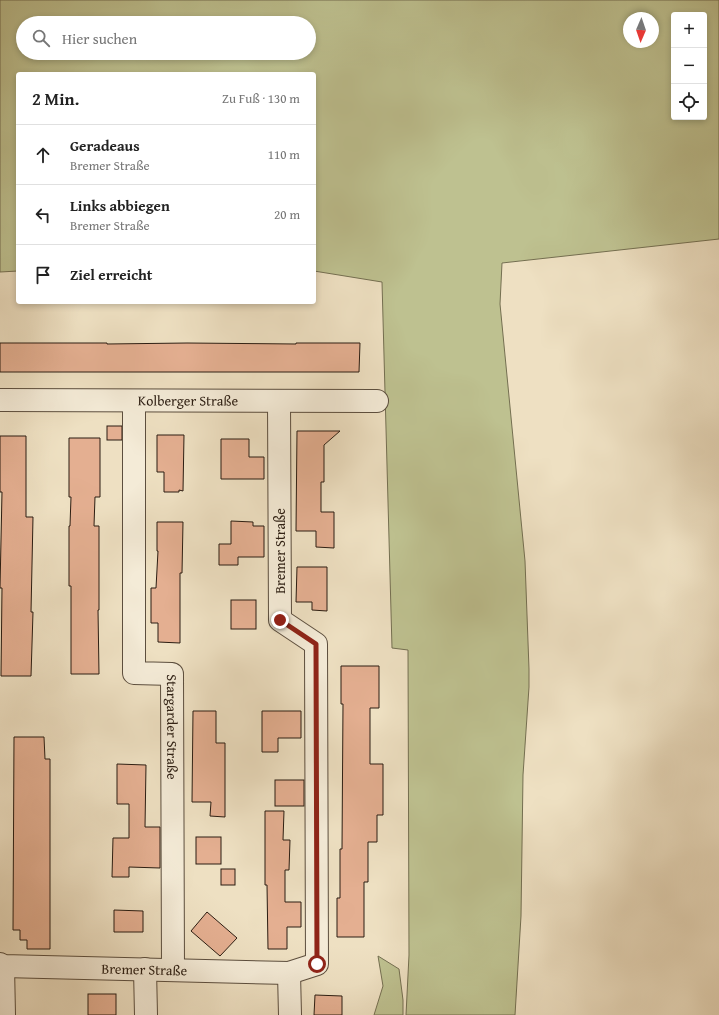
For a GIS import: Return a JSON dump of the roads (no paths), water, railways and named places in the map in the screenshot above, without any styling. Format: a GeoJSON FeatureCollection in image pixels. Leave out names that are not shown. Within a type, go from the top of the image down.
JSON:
{"type":"FeatureCollection","features":[{"type":"Feature","properties":{"kind":"street","name":"Kolberger Straße"},"geometry":{"type":"LineString","coordinates":[[0,400],[377,401]]}},
{"type":"Feature","properties":{"kind":"street","name":"Stargarder Straße"},"geometry":{"type":"LineString","coordinates":[[134,401],[134,673],[172,674],[173,970]]}},
{"type":"Feature","properties":{"kind":"street","name":"Bremer Straße"},"geometry":{"type":"LineString","coordinates":[[1,965],[289,973],[317,964],[316,644],[280,620],[279,401]]}},
{"type":"Feature","properties":{"kind":"street"},"geometry":{"type":"LineString","coordinates":[[1,965],[4,1015]]}},
{"type":"Feature","properties":{"kind":"street"},"geometry":{"type":"LineString","coordinates":[[145,969],[146,1015]]}},
{"type":"Feature","properties":{"kind":"street"},"geometry":{"type":"LineString","coordinates":[[289,973],[290,1015]]}}]}
